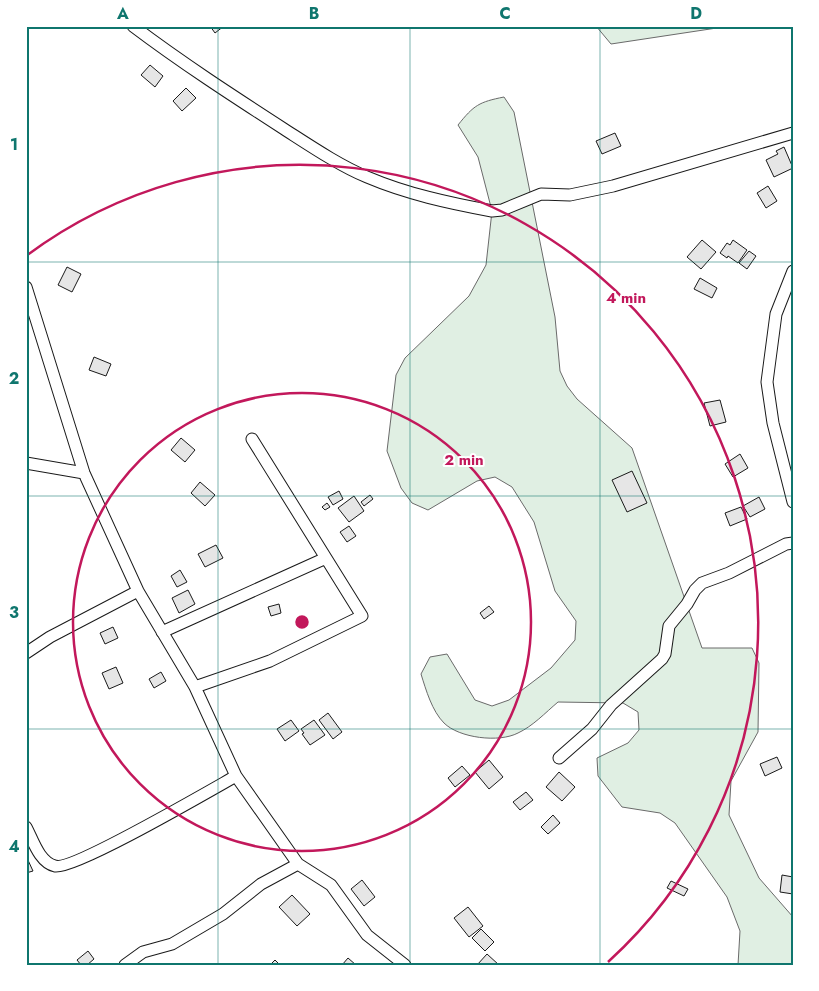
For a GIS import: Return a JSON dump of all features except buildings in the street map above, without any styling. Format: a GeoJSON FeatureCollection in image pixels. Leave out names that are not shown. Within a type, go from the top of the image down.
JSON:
{"type":"FeatureCollection","features":[{"type":"Feature","properties":{"kind":"street"},"geometry":{"type":"LineString","coordinates":[[132,26],[250,108],[311,146],[365,176],[402,191],[492,211],[502,210],[541,194],[570,195],[613,186],[793,133]]}},
{"type":"Feature","properties":{"kind":"street"},"geometry":{"type":"LineString","coordinates":[[793,272],[776,314],[767,382],[773,423],[793,502]]}},
{"type":"Feature","properties":{"kind":"street"},"geometry":{"type":"LineString","coordinates":[[26,287],[84,473],[138,591],[195,686],[236,776],[298,864],[331,884],[367,935],[406,965]]}},
{"type":"Feature","properties":{"kind":"street"},"geometry":{"type":"LineString","coordinates":[[195,686],[270,661],[362,616],[252,439]]}},
{"type":"Feature","properties":{"kind":"street"},"geometry":{"type":"LineString","coordinates":[[26,463],[84,473]]}},
{"type":"Feature","properties":{"kind":"street"},"geometry":{"type":"LineString","coordinates":[[559,758],[592,729],[612,705],[662,659],[665,654],[669,626],[702,583],[729,573],[793,542]]}},
{"type":"Feature","properties":{"kind":"street"},"geometry":{"type":"LineString","coordinates":[[162,632],[326,558]]}},
{"type":"Feature","properties":{"kind":"street"},"geometry":{"type":"LineString","coordinates":[[26,653],[50,637],[138,591]]}},
{"type":"Feature","properties":{"kind":"street"},"geometry":{"type":"LineString","coordinates":[[26,827],[39,853],[48,863],[56,867],[64,866],[92,855],[236,776]]}},
{"type":"Feature","properties":{"kind":"street"},"geometry":{"type":"LineString","coordinates":[[125,965],[143,952],[172,944],[223,914],[261,884],[298,864]]}},
{"type":"Feature","properties":{"kind":"green space"},"geometry":{"type":"Polygon","coordinates":[[[596,26],[730,26],[611,44],[596,26]]]}},
{"type":"Feature","properties":{"kind":"green space"},"geometry":{"type":"Polygon","coordinates":[[[504,97],[514,112],[555,317],[560,371],[567,386],[577,399],[632,448],[702,648],[752,648],[759,663],[758,732],[731,781],[729,815],[759,878],[793,917],[793,965],[738,965],[740,931],[727,897],[675,823],[660,813],[622,807],[598,776],[597,758],[628,743],[639,730],[638,712],[623,703],[558,702],[534,723],[518,733],[501,738],[479,737],[459,732],[444,723],[433,706],[425,687],[421,674],[430,657],[447,654],[475,700],[492,706],[509,700],[551,668],[575,640],[576,621],[555,591],[534,522],[512,487],[495,477],[477,481],[428,510],[412,503],[401,488],[387,451],[396,375],[405,358],[469,296],[486,265],[492,211],[478,157],[458,125],[478,105],[504,97]]]}}]}
